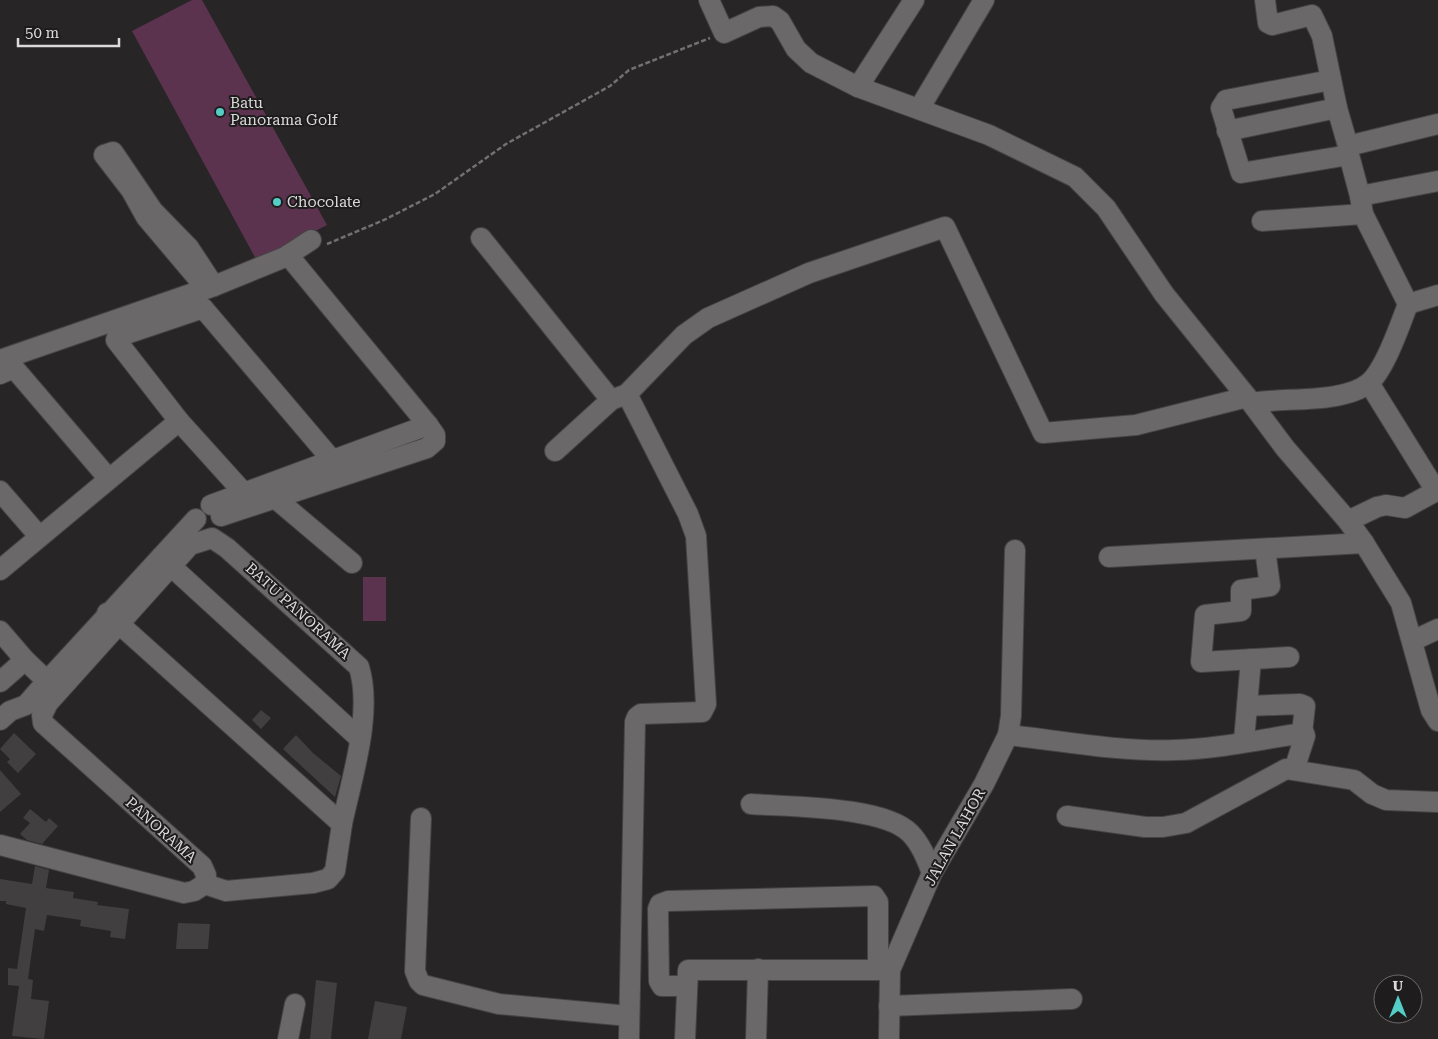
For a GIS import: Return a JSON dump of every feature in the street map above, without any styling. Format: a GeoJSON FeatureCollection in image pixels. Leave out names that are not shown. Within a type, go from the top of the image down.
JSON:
{"type":"FeatureCollection","features":[{"type":"Feature","properties":{"kind":"street"},"geometry":{"type":"LineString","coordinates":[[709,0],[724,33],[759,16],[773,16],[780,21],[796,49],[803,56],[858,87],[989,135],[1075,177],[1106,208],[1164,294],[1250,400],[1285,448],[1348,521],[1364,543],[1400,603],[1412,641],[1432,690],[1431,710],[1438,721]]}},
{"type":"Feature","properties":{"kind":"street"},"geometry":{"type":"LineString","coordinates":[[858,87],[914,0]]}},
{"type":"Feature","properties":{"kind":"street"},"geometry":{"type":"LineString","coordinates":[[919,109],[984,0]]}},
{"type":"Feature","properties":{"kind":"street"},"geometry":{"type":"LineString","coordinates":[[555,451],[619,397],[684,335],[708,318],[810,273],[946,228],[1043,434],[1136,425],[1250,400],[1338,395],[1369,383],[1392,347],[1408,304],[1362,205],[1337,108],[1322,36],[1311,8],[1272,25],[1268,23],[1265,0]]}},
{"type":"Feature","properties":{"kind":"street"},"geometry":{"type":"LineString","coordinates":[[1331,80],[1226,100],[1221,108],[1238,170],[1245,174],[1349,150],[1438,124]]}},
{"type":"Feature","properties":{"kind":"street"},"geometry":{"type":"LineString","coordinates":[[1227,131],[1337,108]]}},
{"type":"Feature","properties":{"kind":"street"},"geometry":{"type":"LineString","coordinates":[[113,152],[153,210],[189,248],[210,287],[146,216],[131,190],[104,155],[113,152]]}},
{"type":"Feature","properties":{"kind":"street"},"geometry":{"type":"LineString","coordinates":[[1262,221],[1362,205],[1438,181]]}},
{"type":"Feature","properties":{"kind":"street"},"geometry":{"type":"LineString","coordinates":[[481,238],[619,397],[688,514],[696,536],[706,704],[702,712],[641,714],[635,722],[629,1039]]}},
{"type":"Feature","properties":{"kind":"street"},"geometry":{"type":"LineString","coordinates":[[0,360],[210,287],[318,243]]}},
{"type":"Feature","properties":{"kind":"street"},"geometry":{"type":"LineString","coordinates":[[0,720],[10,711],[26,705],[47,681],[113,619],[166,561],[191,544],[244,493],[338,467],[427,448],[433,443],[436,437],[428,425],[288,255]]}},
{"type":"Feature","properties":{"kind":"street"},"geometry":{"type":"LineString","coordinates":[[1408,304],[1438,295]]}},
{"type":"Feature","properties":{"kind":"street"},"geometry":{"type":"LineString","coordinates":[[244,493],[178,421],[116,339],[202,307],[338,467]]}},
{"type":"Feature","properties":{"kind":"street"},"geometry":{"type":"LineString","coordinates":[[0,374],[14,368],[109,479]]}},
{"type":"Feature","properties":{"kind":"street"},"geometry":{"type":"LineString","coordinates":[[1348,521],[1380,506],[1406,508],[1436,495],[1369,383]]}},
{"type":"Feature","properties":{"kind":"street"},"geometry":{"type":"LineString","coordinates":[[0,570],[38,536],[178,421]]}},
{"type":"Feature","properties":{"kind":"street"},"geometry":{"type":"LineString","coordinates":[[214,522],[275,498],[338,467]]}},
{"type":"Feature","properties":{"kind":"street"},"geometry":{"type":"LineString","coordinates":[[0,491],[38,536]]}},
{"type":"Feature","properties":{"kind":"street"},"geometry":{"type":"LineString","coordinates":[[275,498],[352,563]]}},
{"type":"Feature","properties":{"kind":"street","name":"BATU PANORAMA"},"geometry":{"type":"LineString","coordinates":[[166,561],[196,519],[199,526],[206,530],[214,522],[227,548],[356,662],[363,682],[364,695],[359,738],[335,871],[328,879],[313,883],[226,891],[205,884]]}},
{"type":"Feature","properties":{"kind":"street"},"geometry":{"type":"LineString","coordinates":[[1110,557],[1364,543]]}},
{"type":"Feature","properties":{"kind":"street"},"geometry":{"type":"LineString","coordinates":[[1265,549],[1270,586],[1240,590],[1241,611],[1205,615],[1201,662],[1289,657]]}},
{"type":"Feature","properties":{"kind":"street","name":"JALAN LAHOR"},"geometry":{"type":"LineString","coordinates":[[889,1039],[889,1006],[884,970],[932,873],[984,784],[1008,735],[1011,716],[1015,550]]}},
{"type":"Feature","properties":{"kind":"street"},"geometry":{"type":"LineString","coordinates":[[166,561],[359,738]]}},
{"type":"Feature","properties":{"kind":"street"},"geometry":{"type":"LineString","coordinates":[[43,722],[42,715],[48,703],[113,619]]}},
{"type":"Feature","properties":{"kind":"street"},"geometry":{"type":"LineString","coordinates":[[113,619],[342,824]]}},
{"type":"Feature","properties":{"kind":"street"},"geometry":{"type":"LineString","coordinates":[[1412,641],[1438,629]]}},
{"type":"Feature","properties":{"kind":"street"},"geometry":{"type":"LineString","coordinates":[[12,645],[47,681]]}},
{"type":"Feature","properties":{"kind":"street"},"geometry":{"type":"LineString","coordinates":[[0,674],[2,663],[12,645]]}},
{"type":"Feature","properties":{"kind":"street"},"geometry":{"type":"LineString","coordinates":[[0,682],[12,645]]}},
{"type":"Feature","properties":{"kind":"street"},"geometry":{"type":"LineString","coordinates":[[1244,741],[1252,659]]}},
{"type":"Feature","properties":{"kind":"street"},"geometry":{"type":"LineString","coordinates":[[1247,706],[1300,704],[1305,706],[1302,733],[1305,736],[1294,770]]}},
{"type":"Feature","properties":{"kind":"street","name":"PANORAMA"},"geometry":{"type":"LineString","coordinates":[[26,705],[202,866],[206,875],[205,884]]}},
{"type":"Feature","properties":{"kind":"street"},"geometry":{"type":"LineString","coordinates":[[1008,735],[1125,748],[1173,750],[1218,748],[1244,741],[1302,733]]}},
{"type":"Feature","properties":{"kind":"street"},"geometry":{"type":"LineString","coordinates":[[1066,816],[1145,827],[1163,827],[1186,823],[1284,769],[1354,780],[1372,794],[1386,800],[1438,802]]}},
{"type":"Feature","properties":{"kind":"street"},"geometry":{"type":"LineString","coordinates":[[751,804],[866,814],[891,822],[910,833],[922,849],[932,873]]}},
{"type":"Feature","properties":{"kind":"street"},"geometry":{"type":"LineString","coordinates":[[421,818],[415,971],[423,985],[492,1003],[629,1016]]}},
{"type":"Feature","properties":{"kind":"street"},"geometry":{"type":"LineString","coordinates":[[0,839],[0,846],[184,893],[194,892],[205,884]]}},
{"type":"Feature","properties":{"kind":"street"},"geometry":{"type":"LineString","coordinates":[[870,896],[878,900],[884,970],[758,969],[687,978],[659,970],[658,909],[663,902],[870,896]]}},
{"type":"Feature","properties":{"kind":"street"},"geometry":{"type":"LineString","coordinates":[[756,1039],[758,969]]}},
{"type":"Feature","properties":{"kind":"street"},"geometry":{"type":"LineString","coordinates":[[685,1039],[687,978]]}},
{"type":"Feature","properties":{"kind":"street"},"geometry":{"type":"LineString","coordinates":[[889,1006],[1072,999]]}},
{"type":"Feature","properties":{"kind":"street"},"geometry":{"type":"LineString","coordinates":[[288,1039],[295,1004]]}},
{"type":"Feature","properties":{"kind":"path"},"geometry":{"type":"LineString","coordinates":[[318,243],[384,220],[435,194],[506,144],[610,86],[629,70],[724,33]]}},
{"type":"Feature","properties":{"kind":"shaded area","name":"Batu Panorama Golf"},"geometry":{"type":"Polygon","coordinates":[[[192,0],[202,0],[327,225],[257,261],[132,31],[192,0]]]}},
{"type":"Feature","properties":{"kind":"shaded area"},"geometry":{"type":"Polygon","coordinates":[[[363,577],[386,577],[386,621],[363,621],[363,577]]]}},
{"type":"Feature","properties":{"kind":"building"},"geometry":{"type":"Polygon","coordinates":[[[261,710],[271,718],[261,729],[252,720],[261,710]]]}},
{"type":"Feature","properties":{"kind":"building"},"geometry":{"type":"Polygon","coordinates":[[[14,733],[36,754],[18,773],[7,762],[10,759],[0,749],[14,733]]]}},
{"type":"Feature","properties":{"kind":"building"},"geometry":{"type":"Polygon","coordinates":[[[296,735],[313,753],[341,776],[335,797],[283,749],[296,735]]]}},
{"type":"Feature","properties":{"kind":"building"},"geometry":{"type":"Polygon","coordinates":[[[0,770],[21,794],[0,812],[0,770]]]}},
{"type":"Feature","properties":{"kind":"building"},"geometry":{"type":"Polygon","coordinates":[[[30,809],[46,822],[49,818],[58,826],[42,844],[27,840],[20,834],[30,823],[23,818],[30,809]]]}},
{"type":"Feature","properties":{"kind":"building"},"geometry":{"type":"Polygon","coordinates":[[[35,866],[49,870],[46,888],[74,892],[73,898],[98,902],[97,905],[129,909],[125,939],[110,937],[111,931],[80,926],[81,920],[47,915],[44,931],[35,929],[28,979],[33,980],[31,999],[49,1001],[44,1039],[12,1036],[19,986],[8,985],[8,968],[17,969],[26,908],[6,904],[6,901],[0,901],[0,879],[32,884],[35,866]]]}},
{"type":"Feature","properties":{"kind":"building"},"geometry":{"type":"Polygon","coordinates":[[[178,923],[210,924],[208,949],[176,949],[178,923]]]}},
{"type":"Feature","properties":{"kind":"building"},"geometry":{"type":"Polygon","coordinates":[[[316,980],[337,983],[331,1039],[310,1039],[316,980]]]}},
{"type":"Feature","properties":{"kind":"building"},"geometry":{"type":"Polygon","coordinates":[[[375,1001],[407,1007],[401,1039],[368,1039],[375,1001]]]}},
{"type":"Feature","properties":{"kind":"place","name":"Batu Panorama Golf"},"geometry":{"type":"Point","coordinates":[220,112]}},
{"type":"Feature","properties":{"kind":"place","name":"Chocolate"},"geometry":{"type":"Point","coordinates":[277,202]}}]}
